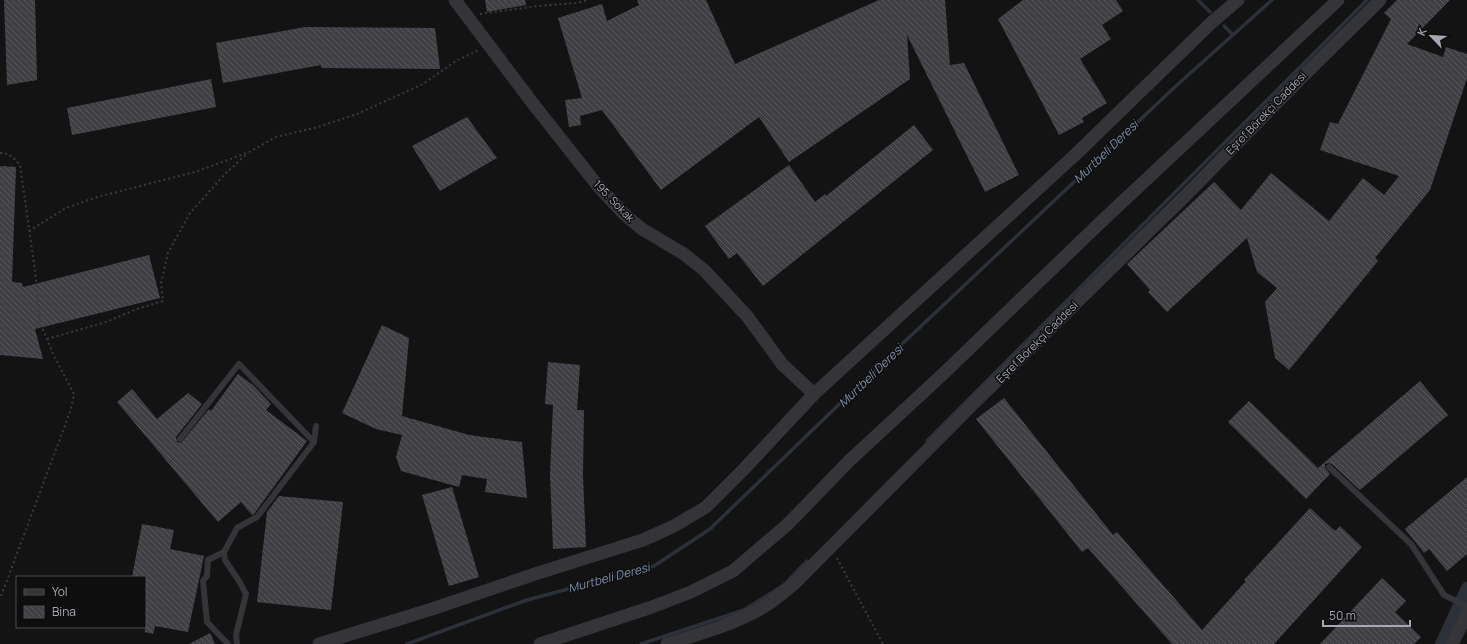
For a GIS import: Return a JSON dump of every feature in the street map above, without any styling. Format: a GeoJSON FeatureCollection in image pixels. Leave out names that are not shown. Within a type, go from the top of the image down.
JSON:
{"type":"FeatureCollection","features":[{"type":"Feature","properties":{"kind":"street","name":"195. Sokak"},"geometry":{"type":"LineString","coordinates":[[455,0],[534,105],[598,186],[624,214],[642,229],[684,254],[704,270],[747,316],[782,364],[814,394]]}},
{"type":"Feature","properties":{"kind":"street"},"geometry":{"type":"LineString","coordinates":[[319,644],[432,609],[538,573],[643,540],[674,526],[706,507],[745,468],[814,394],[1075,155],[1212,23],[1238,0]]}},
{"type":"Feature","properties":{"kind":"street"},"geometry":{"type":"LineString","coordinates":[[540,644],[652,607],[691,592],[733,571],[788,524],[849,461],[943,374],[1102,220],[1338,0]]}},
{"type":"Feature","properties":{"kind":"street","name":"Eşref Börekçi Caddesi"},"geometry":{"type":"LineString","coordinates":[[667,644],[720,626],[764,607],[794,584],[1380,0]]}},
{"type":"Feature","properties":{"kind":"street"},"geometry":{"type":"LineString","coordinates":[[1452,644],[1467,614]]}},
{"type":"Feature","properties":{"kind":"lane"},"geometry":{"type":"LineString","coordinates":[[180,439],[239,364],[314,442]]}},
{"type":"Feature","properties":{"kind":"lane"},"geometry":{"type":"LineString","coordinates":[[228,644],[208,622],[203,582],[207,576],[208,560],[224,552],[237,528],[257,517],[314,442],[316,426]]}},
{"type":"Feature","properties":{"kind":"lane"},"geometry":{"type":"LineString","coordinates":[[1329,467],[1411,544],[1444,595],[1467,606]]}},
{"type":"Feature","properties":{"kind":"lane"},"geometry":{"type":"LineString","coordinates":[[224,552],[225,560],[246,594],[236,634],[237,644]]}},
{"type":"Feature","properties":{"kind":"path"},"geometry":{"type":"LineString","coordinates":[[467,16],[538,6],[576,3],[589,0]]}},
{"type":"Feature","properties":{"kind":"path"},"geometry":{"type":"LineString","coordinates":[[29,231],[66,208],[94,198],[198,171],[249,152],[276,137],[318,127],[357,114],[423,84],[456,60],[489,45]]}},
{"type":"Feature","properties":{"kind":"path"},"geometry":{"type":"LineString","coordinates":[[47,339],[106,322],[137,308],[163,301],[161,283],[168,253],[190,213],[226,173],[249,152]]}},
{"type":"Feature","properties":{"kind":"path"},"geometry":{"type":"LineString","coordinates":[[0,153],[5,153],[13,157],[20,165],[35,270],[40,322],[74,394],[70,412],[0,599]]}},
{"type":"Feature","properties":{"kind":"path"},"geometry":{"type":"LineString","coordinates":[[831,547],[883,644]]}},
{"type":"Feature","properties":{"kind":"building"},"geometry":{"type":"Polygon","coordinates":[[[4,0],[35,0],[37,80],[7,85],[4,0]]]}},
{"type":"Feature","properties":{"kind":"building"},"geometry":{"type":"Polygon","coordinates":[[[485,0],[525,0],[526,5],[487,12],[485,0]]]}},
{"type":"Feature","properties":{"kind":"building"},"geometry":{"type":"Polygon","coordinates":[[[637,0],[706,0],[735,64],[879,0],[945,0],[950,65],[964,63],[1019,175],[985,192],[907,35],[910,79],[789,162],[759,117],[661,190],[602,110],[580,116],[581,125],[569,127],[565,100],[582,98],[558,18],[602,4],[607,21],[639,5],[637,0]]]}},
{"type":"Feature","properties":{"kind":"building"},"geometry":{"type":"Polygon","coordinates":[[[1023,0],[1116,0],[1123,11],[1102,25],[1111,39],[1080,59],[1107,103],[1082,118],[1084,122],[1059,135],[998,19],[1023,0]]]}},
{"type":"Feature","properties":{"kind":"building"},"geometry":{"type":"Polygon","coordinates":[[[1397,0],[1450,0],[1407,44],[1443,57],[1446,47],[1467,54],[1467,78],[1430,190],[1375,258],[1378,261],[1289,370],[1275,358],[1265,302],[1277,288],[1257,272],[1247,238],[1167,312],[1148,292],[1150,290],[1127,264],[1214,182],[1241,210],[1271,173],[1329,221],[1363,178],[1384,195],[1399,176],[1320,150],[1330,122],[1338,124],[1391,19],[1384,13],[1397,0]]]}},
{"type":"Feature","properties":{"kind":"building"},"geometry":{"type":"Polygon","coordinates":[[[305,27],[435,28],[440,69],[321,68],[321,65],[223,83],[216,43],[305,27]]]}},
{"type":"Feature","properties":{"kind":"building"},"geometry":{"type":"Polygon","coordinates":[[[211,79],[216,107],[72,135],[67,108],[211,79]]]}},
{"type":"Feature","properties":{"kind":"building"},"geometry":{"type":"Polygon","coordinates":[[[467,117],[497,158],[440,191],[412,146],[467,117]]]}},
{"type":"Feature","properties":{"kind":"building"},"geometry":{"type":"Polygon","coordinates":[[[914,125],[933,150],[763,286],[737,253],[729,259],[705,226],[789,165],[815,202],[825,194],[826,196],[914,125]]]}},
{"type":"Feature","properties":{"kind":"building"},"geometry":{"type":"Polygon","coordinates":[[[0,166],[16,167],[12,282],[22,283],[23,287],[149,255],[160,298],[35,329],[43,359],[0,355],[0,166]]]}},
{"type":"Feature","properties":{"kind":"building"},"geometry":{"type":"Polygon","coordinates":[[[382,325],[409,338],[402,416],[469,435],[522,442],[527,498],[485,492],[487,479],[462,475],[459,487],[401,471],[396,457],[402,435],[376,429],[342,413],[382,325]]]}},
{"type":"Feature","properties":{"kind":"building"},"geometry":{"type":"Polygon","coordinates":[[[548,362],[580,365],[577,410],[584,410],[583,475],[586,547],[553,549],[550,474],[553,405],[545,404],[548,362]]]}},
{"type":"Feature","properties":{"kind":"building"},"geometry":{"type":"Polygon","coordinates":[[[238,374],[253,385],[271,404],[266,410],[307,441],[254,514],[252,515],[241,502],[218,522],[117,402],[132,389],[157,419],[188,393],[202,404],[176,437],[177,442],[181,443],[209,409],[211,411],[238,374]]]}},
{"type":"Feature","properties":{"kind":"building"},"geometry":{"type":"Polygon","coordinates":[[[1420,381],[1448,415],[1360,490],[1332,464],[1328,463],[1325,464],[1325,468],[1330,474],[1306,499],[1228,422],[1249,401],[1318,468],[1420,381]]]}},
{"type":"Feature","properties":{"kind":"building"},"geometry":{"type":"Polygon","coordinates":[[[1004,398],[1113,535],[1117,532],[1202,630],[1246,581],[1244,580],[1310,508],[1335,531],[1340,526],[1362,547],[1274,644],[1172,644],[1088,548],[1082,552],[976,419],[1004,398]]]}},
{"type":"Feature","properties":{"kind":"building"},"geometry":{"type":"Polygon","coordinates":[[[1467,477],[1467,554],[1447,571],[1429,549],[1424,553],[1405,529],[1467,477]]]}},
{"type":"Feature","properties":{"kind":"building"},"geometry":{"type":"Polygon","coordinates":[[[452,487],[479,577],[449,586],[422,495],[452,487]]]}},
{"type":"Feature","properties":{"kind":"building"},"geometry":{"type":"Polygon","coordinates":[[[279,496],[343,502],[331,610],[257,602],[267,512],[279,496]]]}},
{"type":"Feature","properties":{"kind":"building"},"geometry":{"type":"Polygon","coordinates":[[[142,524],[174,530],[170,549],[204,556],[188,632],[155,626],[153,634],[145,632],[146,576],[132,576],[142,524]]]}},
{"type":"Feature","properties":{"kind":"building"},"geometry":{"type":"Polygon","coordinates":[[[1382,578],[1406,601],[1395,612],[1421,637],[1414,644],[1320,644],[1382,578]]]}},
{"type":"Feature","properties":{"kind":"building"},"geometry":{"type":"Polygon","coordinates":[[[210,633],[215,644],[189,644],[210,633]]]}},
{"type":"Feature","properties":{"kind":"waterway"},"geometry":{"type":"LineString","coordinates":[[1198,0],[1210,12]]}},
{"type":"Feature","properties":{"kind":"waterway","name":"Murtbeli Deresi"},"geometry":{"type":"LineString","coordinates":[[407,644],[527,600],[654,566],[710,529],[883,362],[1177,85],[1272,0]]}},
{"type":"Feature","properties":{"kind":"waterway"},"geometry":{"type":"LineString","coordinates":[[927,441],[1367,0]]}},
{"type":"Feature","properties":{"kind":"waterway"},"geometry":{"type":"LineString","coordinates":[[1224,26],[1233,35]]}},
{"type":"Feature","properties":{"kind":"waterway"},"geometry":{"type":"LineString","coordinates":[[641,644],[744,610],[784,585],[807,561]]}},
{"type":"Feature","properties":{"kind":"waterway"},"geometry":{"type":"LineString","coordinates":[[1441,644],[1467,588]]}}]}
